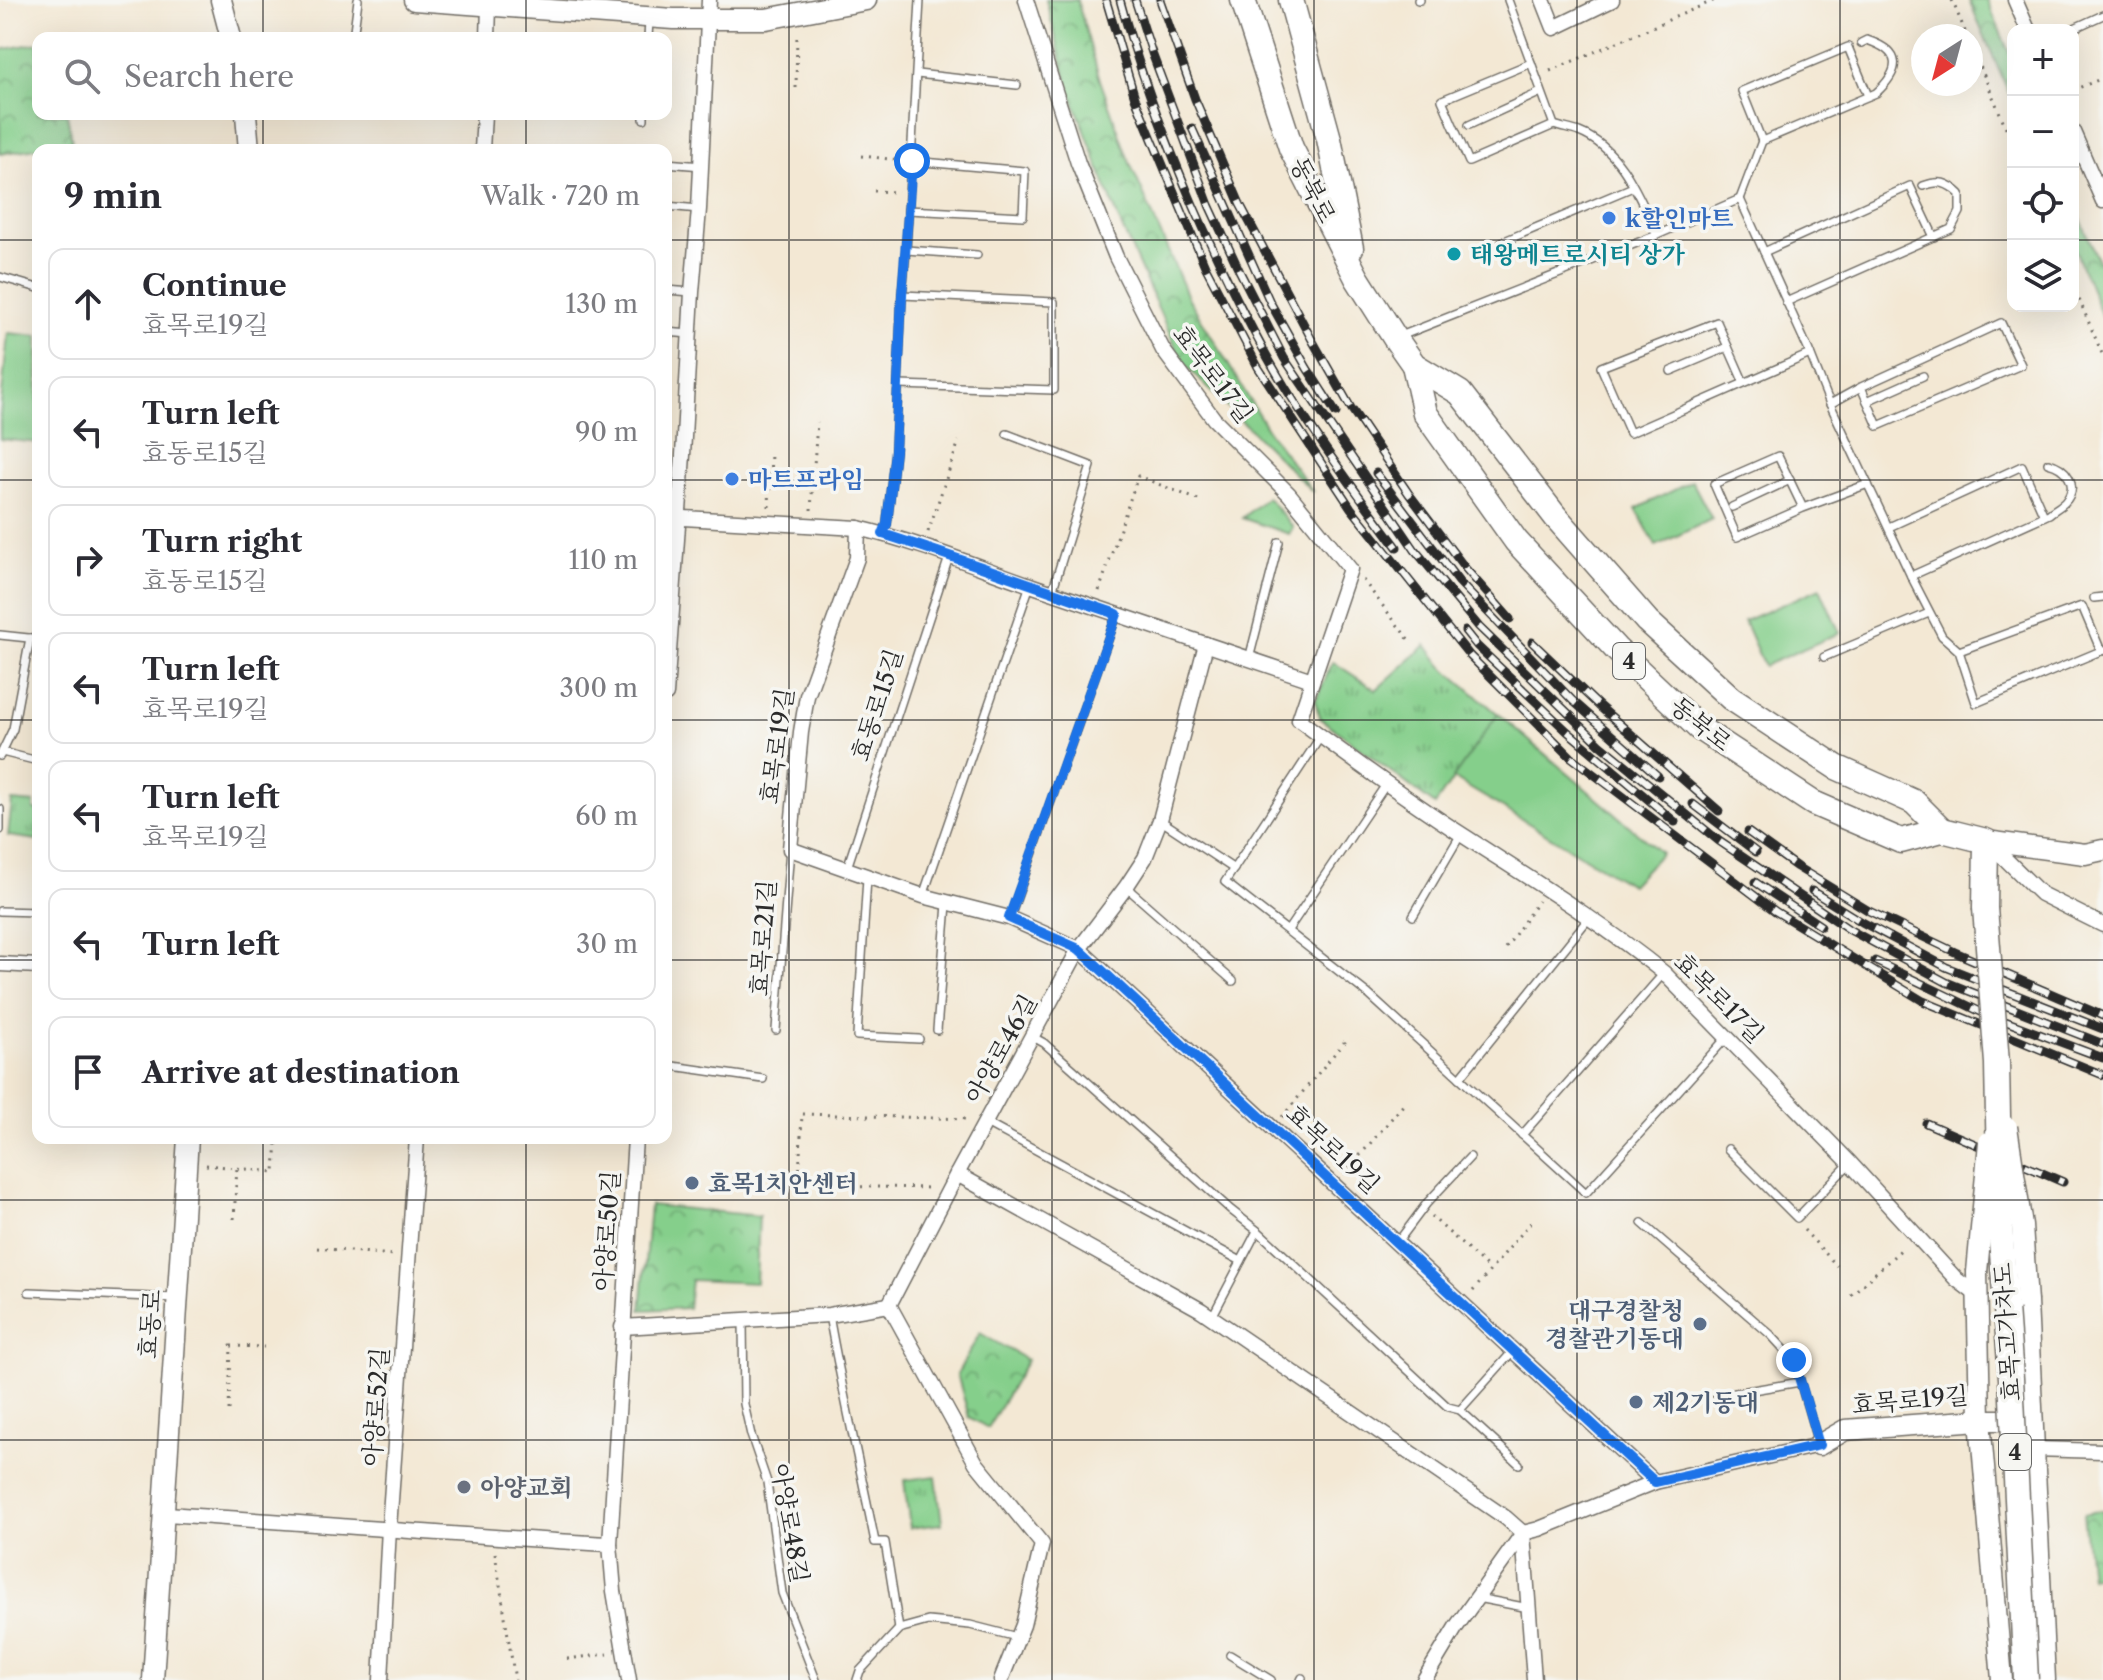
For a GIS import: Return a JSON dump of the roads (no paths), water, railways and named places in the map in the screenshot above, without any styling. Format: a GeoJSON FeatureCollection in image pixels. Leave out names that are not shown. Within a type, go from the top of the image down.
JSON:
{"type":"FeatureCollection","features":[{"type":"Feature","properties":{"kind":"main road"},"geometry":{"type":"LineString","coordinates":[[221,0],[229,32]]}},
{"type":"Feature","properties":{"kind":"main road"},"geometry":{"type":"LineString","coordinates":[[414,0],[649,17],[709,10],[766,19],[866,0]]}},
{"type":"Feature","properties":{"kind":"main road","name":"동북로"},"geometry":{"type":"LineString","coordinates":[[1243,0],[1291,148],[1357,278],[1414,365],[1425,413],[1516,541],[1616,649],[1699,728],[1813,803],[1901,841],[1942,830],[1986,841]]}},
{"type":"Feature","properties":{"kind":"main road"},"geometry":{"type":"LineString","coordinates":[[1291,0],[1329,139],[1357,278]]}},
{"type":"Feature","properties":{"kind":"main road"},"geometry":{"type":"LineString","coordinates":[[246,120],[248,144]]}},
{"type":"Feature","properties":{"kind":"main road","name":"동북로"},"geometry":{"type":"LineString","coordinates":[[1414,365],[1460,393],[1555,516],[1637,609],[1731,698],[1836,767],[1914,802],[1942,830]]}},
{"type":"Feature","properties":{"kind":"main road"},"geometry":{"type":"LineString","coordinates":[[1986,841],[2085,854],[2103,850]]}},
{"type":"Feature","properties":{"kind":"main road","name":"4"},"geometry":{"type":"LineString","coordinates":[[1986,841],[1985,908],[1997,1063]]}},
{"type":"Feature","properties":{"kind":"main road"},"geometry":{"type":"LineString","coordinates":[[1997,1063],[1977,1295],[1980,1420],[2002,1680]]}},
{"type":"Feature","properties":{"kind":"main road"},"geometry":{"type":"LineString","coordinates":[[1997,1063],[2022,1226],[2045,1680]]}},
{"type":"Feature","properties":{"kind":"main road","name":"효목고가차도"},"geometry":{"type":"LineString","coordinates":[[1997,1063],[2000,1224],[2026,1680]]}},
{"type":"Feature","properties":{"kind":"main road","name":"효동로"},"geometry":{"type":"LineString","coordinates":[[153,1680],[188,1144]]}},
{"type":"Feature","properties":{"kind":"main road","name":"효목로19길"},"geometry":{"type":"LineString","coordinates":[[1819,1445],[1845,1430],[1980,1420],[2032,1420]]}},
{"type":"Feature","properties":{"kind":"street","name":"효목로17길"},"geometry":{"type":"LineString","coordinates":[[1026,0],[1078,163],[1116,257],[1163,350],[1214,419],[1289,494],[1350,569],[1299,720],[1461,834],[1631,946],[1664,973],[1850,1163],[1956,1279],[1977,1295]]}},
{"type":"Feature","properties":{"kind":"street"},"geometry":{"type":"LineString","coordinates":[[1543,0],[1554,28],[1612,0]]}},
{"type":"Feature","properties":{"kind":"street"},"geometry":{"type":"LineString","coordinates":[[2015,0],[2025,24]]}},
{"type":"Feature","properties":{"kind":"street"},"geometry":{"type":"LineString","coordinates":[[488,32],[489,6]]}},
{"type":"Feature","properties":{"kind":"street"},"geometry":{"type":"LineString","coordinates":[[709,10],[690,334],[672,518],[858,528],[883,534],[1312,680]]}},
{"type":"Feature","properties":{"kind":"street"},"geometry":{"type":"LineString","coordinates":[[482,144],[484,120]]}},
{"type":"Feature","properties":{"kind":"street"},"geometry":{"type":"LineString","coordinates":[[2079,146],[2103,201]]}},
{"type":"Feature","properties":{"kind":"street","name":"효목로19길"},"geometry":{"type":"LineString","coordinates":[[858,528],[857,558],[807,696],[790,849],[947,904],[1009,918],[1079,949],[1655,1482]]}},
{"type":"Feature","properties":{"kind":"street","name":"아양로46길"},"geometry":{"type":"LineString","coordinates":[[889,1305],[1079,949],[1145,858],[1160,820],[1206,644]]}},
{"type":"Feature","properties":{"kind":"street"},"geometry":{"type":"LineString","coordinates":[[1986,841],[2041,894],[2103,925]]}},
{"type":"Feature","properties":{"kind":"street"},"geometry":{"type":"LineString","coordinates":[[0,964],[32,966]]}},
{"type":"Feature","properties":{"kind":"street","name":"아양로52길"},"geometry":{"type":"LineString","coordinates":[[381,1680],[417,1144]]}},
{"type":"Feature","properties":{"kind":"street","name":"아양로50길"},"geometry":{"type":"LineString","coordinates":[[629,1680],[614,1591],[610,1544],[635,1144]]}},
{"type":"Feature","properties":{"kind":"street"},"geometry":{"type":"LineString","coordinates":[[957,1174],[1212,1317],[1506,1518],[1523,1533],[1534,1680]]}},
{"type":"Feature","properties":{"kind":"street"},"geometry":{"type":"LineString","coordinates":[[829,1315],[889,1305],[976,1463],[1042,1544],[1019,1638],[1001,1680]]}},
{"type":"Feature","properties":{"kind":"street","name":"아양로50길"},"geometry":{"type":"LineString","coordinates":[[622,1327],[829,1315]]}},
{"type":"Feature","properties":{"kind":"street","name":"효목로19길"},"geometry":{"type":"LineString","coordinates":[[1523,1533],[1655,1482],[1819,1445]]}},
{"type":"Feature","properties":{"kind":"street"},"geometry":{"type":"LineString","coordinates":[[2033,1449],[2103,1451]]}},
{"type":"Feature","properties":{"kind":"street"},"geometry":{"type":"LineString","coordinates":[[164,1514],[610,1544]]}},
{"type":"Feature","properties":{"kind":"street"},"geometry":{"type":"LineString","coordinates":[[1424,1680],[1456,1627],[1523,1533]]}},
{"type":"Feature","properties":{"kind":"lane"},"geometry":{"type":"LineString","coordinates":[[354,32],[358,0]]}},
{"type":"Feature","properties":{"kind":"lane"},"geometry":{"type":"LineString","coordinates":[[883,534],[887,524],[895,451],[920,0]]}},
{"type":"Feature","properties":{"kind":"lane"},"geometry":{"type":"LineString","coordinates":[[1508,0],[1554,125]]}},
{"type":"Feature","properties":{"kind":"lane"},"geometry":{"type":"LineString","coordinates":[[2079,26],[2103,15]]}},
{"type":"Feature","properties":{"kind":"lane"},"geometry":{"type":"LineString","coordinates":[[648,32],[649,17]]}},
{"type":"Feature","properties":{"kind":"lane"},"geometry":{"type":"LineString","coordinates":[[1762,141],[1876,93],[1889,81],[1895,71],[1895,59],[1881,45],[1867,40],[1861,43]]}},
{"type":"Feature","properties":{"kind":"lane"},"geometry":{"type":"LineString","coordinates":[[1868,96],[1848,47],[1742,91],[1762,141],[1740,199],[1830,404],[1911,576],[1942,636],[1959,651],[1976,703],[2102,651],[2082,606],[1959,651]]}},
{"type":"Feature","properties":{"kind":"lane"},"geometry":{"type":"LineString","coordinates":[[1531,63],[1442,100],[1469,162],[1554,125],[1581,133],[1603,147],[1622,166],[1657,235]]}},
{"type":"Feature","properties":{"kind":"lane"},"geometry":{"type":"LineString","coordinates":[[917,74],[1017,85]]}},
{"type":"Feature","properties":{"kind":"lane"},"geometry":{"type":"LineString","coordinates":[[1469,125],[1541,92]]}},
{"type":"Feature","properties":{"kind":"lane"},"geometry":{"type":"LineString","coordinates":[[908,210],[1023,216],[1025,171],[912,161]]}},
{"type":"Feature","properties":{"kind":"lane"},"geometry":{"type":"LineString","coordinates":[[672,164],[702,166]]}},
{"type":"Feature","properties":{"kind":"lane"},"geometry":{"type":"LineString","coordinates":[[1786,302],[1951,229],[1960,212],[1960,194],[1949,184],[1936,181],[1923,186]]}},
{"type":"Feature","properties":{"kind":"lane"},"geometry":{"type":"LineString","coordinates":[[1764,252],[1910,186],[1934,237]]}},
{"type":"Feature","properties":{"kind":"lane"},"geometry":{"type":"LineString","coordinates":[[1502,242],[1633,187]]}},
{"type":"Feature","properties":{"kind":"lane"},"geometry":{"type":"LineString","coordinates":[[1395,338],[1740,199]]}},
{"type":"Feature","properties":{"kind":"lane"},"geometry":{"type":"LineString","coordinates":[[672,207],[699,209]]}},
{"type":"Feature","properties":{"kind":"lane"},"geometry":{"type":"LineString","coordinates":[[906,250],[977,255]]}},
{"type":"Feature","properties":{"kind":"lane"},"geometry":{"type":"LineString","coordinates":[[0,277],[32,286]]}},
{"type":"Feature","properties":{"kind":"lane"},"geometry":{"type":"LineString","coordinates":[[672,290],[692,292]]}},
{"type":"Feature","properties":{"kind":"lane"},"geometry":{"type":"LineString","coordinates":[[899,385],[1054,390],[1054,302],[902,295]]}},
{"type":"Feature","properties":{"kind":"lane"},"geometry":{"type":"LineString","coordinates":[[1744,383],[1717,322],[1601,367],[1630,433],[1744,383],[1810,354]]}},
{"type":"Feature","properties":{"kind":"lane"},"geometry":{"type":"LineString","coordinates":[[1830,404],[1861,387],[2001,323],[2021,365],[1878,426],[1861,387]]}},
{"type":"Feature","properties":{"kind":"lane"},"geometry":{"type":"LineString","coordinates":[[672,332],[690,334]]}},
{"type":"Feature","properties":{"kind":"lane"},"geometry":{"type":"LineString","coordinates":[[1671,371],[1728,347]]}},
{"type":"Feature","properties":{"kind":"lane"},"geometry":{"type":"LineString","coordinates":[[1867,401],[1923,376]]}},
{"type":"Feature","properties":{"kind":"lane"},"geometry":{"type":"LineString","coordinates":[[1007,434],[1091,466],[1052,592]]}},
{"type":"Feature","properties":{"kind":"lane"},"geometry":{"type":"LineString","coordinates":[[1803,508],[1778,456],[1714,484],[1737,537],[1868,484]]}},
{"type":"Feature","properties":{"kind":"lane"},"geometry":{"type":"LineString","coordinates":[[1911,576],[2044,516],[2066,502],[2072,482],[2059,465],[2048,463]]}},
{"type":"Feature","properties":{"kind":"lane"},"geometry":{"type":"LineString","coordinates":[[1889,527],[2022,466],[2044,516]]}},
{"type":"Feature","properties":{"kind":"lane"},"geometry":{"type":"LineString","coordinates":[[1732,507],[1790,480]]}},
{"type":"Feature","properties":{"kind":"lane"},"geometry":{"type":"LineString","coordinates":[[1249,659],[1279,542]]}},
{"type":"Feature","properties":{"kind":"lane","name":"효동로15길"},"geometry":{"type":"LineString","coordinates":[[846,869],[950,555]]}},
{"type":"Feature","properties":{"kind":"lane"},"geometry":{"type":"LineString","coordinates":[[923,896],[1030,585]]}},
{"type":"Feature","properties":{"kind":"lane"},"geometry":{"type":"LineString","coordinates":[[1824,657],[1929,613]]}},
{"type":"Feature","properties":{"kind":"lane"},"geometry":{"type":"LineString","coordinates":[[1009,918],[1117,614]]}},
{"type":"Feature","properties":{"kind":"lane"},"geometry":{"type":"LineString","coordinates":[[0,635],[32,639]]}},
{"type":"Feature","properties":{"kind":"lane"},"geometry":{"type":"LineString","coordinates":[[32,648],[13,729],[1,754],[32,760]]}},
{"type":"Feature","properties":{"kind":"lane"},"geometry":{"type":"LineString","coordinates":[[1321,736],[1225,882],[1368,994],[1586,1193],[1727,1037]]}},
{"type":"Feature","properties":{"kind":"lane"},"geometry":{"type":"LineString","coordinates":[[1288,930],[1387,783]]}},
{"type":"Feature","properties":{"kind":"lane"},"geometry":{"type":"LineString","coordinates":[[0,809],[0,830]]}},
{"type":"Feature","properties":{"kind":"lane"},"geometry":{"type":"LineString","coordinates":[[1160,820],[1234,869]]}},
{"type":"Feature","properties":{"kind":"lane"},"geometry":{"type":"LineString","coordinates":[[1413,916],[1461,834]]}},
{"type":"Feature","properties":{"kind":"lane","name":"효목로21길"},"geometry":{"type":"LineString","coordinates":[[776,1030],[790,849]]}},
{"type":"Feature","properties":{"kind":"lane"},"geometry":{"type":"LineString","coordinates":[[867,878],[857,1036],[919,1039]]}},
{"type":"Feature","properties":{"kind":"lane"},"geometry":{"type":"LineString","coordinates":[[1126,887],[1233,981]]}},
{"type":"Feature","properties":{"kind":"lane"},"geometry":{"type":"LineString","coordinates":[[937,1030],[947,904]]}},
{"type":"Feature","properties":{"kind":"lane"},"geometry":{"type":"LineString","coordinates":[[0,911],[32,912]]}},
{"type":"Feature","properties":{"kind":"lane"},"geometry":{"type":"LineString","coordinates":[[1460,1078],[1589,917]]}},
{"type":"Feature","properties":{"kind":"lane"},"geometry":{"type":"LineString","coordinates":[[1522,1135],[1664,973]]}},
{"type":"Feature","properties":{"kind":"lane"},"geometry":{"type":"LineString","coordinates":[[1033,1037],[1044,1043],[1257,1231],[1448,1407],[1460,1410],[1519,1464]]}},
{"type":"Feature","properties":{"kind":"lane"},"geometry":{"type":"LineString","coordinates":[[672,1066],[763,1079]]}},
{"type":"Feature","properties":{"kind":"lane"},"geometry":{"type":"LineString","coordinates":[[987,1121],[1241,1261]]}},
{"type":"Feature","properties":{"kind":"lane"},"geometry":{"type":"LineString","coordinates":[[1728,1149],[1797,1218],[1850,1163]]}},
{"type":"Feature","properties":{"kind":"lane"},"geometry":{"type":"LineString","coordinates":[[1397,1243],[1470,1157]]}},
{"type":"Feature","properties":{"kind":"lane"},"geometry":{"type":"LineString","coordinates":[[1642,1223],[1771,1335],[1794,1360],[1819,1445]]}},
{"type":"Feature","properties":{"kind":"lane"},"geometry":{"type":"LineString","coordinates":[[1212,1317],[1257,1231]]}},
{"type":"Feature","properties":{"kind":"lane"},"geometry":{"type":"LineString","coordinates":[[29,1292],[178,1298]]}},
{"type":"Feature","properties":{"kind":"lane"},"geometry":{"type":"LineString","coordinates":[[829,1315],[875,1542],[885,1542],[899,1629]]}},
{"type":"Feature","properties":{"kind":"lane","name":"아양로48길"},"geometry":{"type":"LineString","coordinates":[[743,1321],[744,1404],[767,1482],[782,1593],[816,1680]]}},
{"type":"Feature","properties":{"kind":"lane"},"geometry":{"type":"LineString","coordinates":[[1460,1410],[1513,1351]]}},
{"type":"Feature","properties":{"kind":"lane"},"geometry":{"type":"LineString","coordinates":[[1717,1396],[1800,1382]]}},
{"type":"Feature","properties":{"kind":"lane"},"geometry":{"type":"LineString","coordinates":[[1477,1598],[1529,1608]]}},
{"type":"Feature","properties":{"kind":"lane"},"geometry":{"type":"LineString","coordinates":[[857,1680],[860,1671],[899,1629],[928,1621],[970,1625],[1019,1638]]}},
{"type":"Feature","properties":{"kind":"lane"},"geometry":{"type":"LineString","coordinates":[[1230,1655],[1271,1680]]}},
{"type":"Feature","properties":{"kind":"railway"},"geometry":{"type":"LineString","coordinates":[[1106,0],[1135,98],[1205,266],[1258,367],[1351,508],[1470,656],[1571,757],[1775,911],[1923,1001],[2103,1075]]}},
{"type":"Feature","properties":{"kind":"railway"},"geometry":{"type":"LineString","coordinates":[[1120,0],[1163,130],[1236,298],[1298,408],[1397,547]]}},
{"type":"Feature","properties":{"kind":"railway"},"geometry":{"type":"LineString","coordinates":[[1135,0],[1209,205],[1284,358],[1415,550],[1479,627],[1600,744],[1719,841],[1850,930],[1946,982],[2103,1044]]}},
{"type":"Feature","properties":{"kind":"railway"},"geometry":{"type":"LineString","coordinates":[[1160,0],[1195,99],[1240,204],[1311,338],[1351,408],[1409,494],[1465,568],[1510,619]]}},
{"type":"Feature","properties":{"kind":"railway"},"geometry":{"type":"LineString","coordinates":[[1192,128],[1270,302],[1336,413]]}},
{"type":"Feature","properties":{"kind":"railway"},"geometry":{"type":"LineString","coordinates":[[1376,473],[1459,582],[1572,700],[1658,776]]}},
{"type":"Feature","properties":{"kind":"railway"},"geometry":{"type":"LineString","coordinates":[[1465,631],[1567,731],[1675,822]]}},
{"type":"Feature","properties":{"kind":"railway"},"geometry":{"type":"LineString","coordinates":[[1532,642],[1599,706],[1719,811]]}},
{"type":"Feature","properties":{"kind":"railway"},"geometry":{"type":"LineString","coordinates":[[1693,804],[1756,852]]}},
{"type":"Feature","properties":{"kind":"railway"},"geometry":{"type":"LineString","coordinates":[[1748,832],[1797,867],[1869,911],[2103,1016]]}},
{"type":"Feature","properties":{"kind":"railway"},"geometry":{"type":"LineString","coordinates":[[1755,882],[1821,926]]}},
{"type":"Feature","properties":{"kind":"railway"},"geometry":{"type":"LineString","coordinates":[[1812,891],[1946,967],[2103,1029]]}},
{"type":"Feature","properties":{"kind":"railway"},"geometry":{"type":"LineString","coordinates":[[1875,961],[1981,1012],[2103,1058]]}},
{"type":"Feature","properties":{"kind":"railway"},"geometry":{"type":"LineString","coordinates":[[1926,1123],[2063,1182]]}},
{"type":"Feature","properties":{"kind":"place","name":"k할인마트"},"geometry":{"type":"Point","coordinates":[1609,218]}},
{"type":"Feature","properties":{"kind":"place","name":"태왕메트로시티 상가"},"geometry":{"type":"Point","coordinates":[1454,254]}},
{"type":"Feature","properties":{"kind":"place","name":"마트프라임"},"geometry":{"type":"Point","coordinates":[732,479]}},
{"type":"Feature","properties":{"kind":"place","name":"효목1치안센터"},"geometry":{"type":"Point","coordinates":[692,1183]}},
{"type":"Feature","properties":{"kind":"place","name":"대구경찰청 경찰관기동대"},"geometry":{"type":"Point","coordinates":[1700,1324]}},
{"type":"Feature","properties":{"kind":"place","name":"제2기동대"},"geometry":{"type":"Point","coordinates":[1636,1402]}},
{"type":"Feature","properties":{"kind":"place","name":"아양교회"},"geometry":{"type":"Point","coordinates":[464,1487]}}]}
